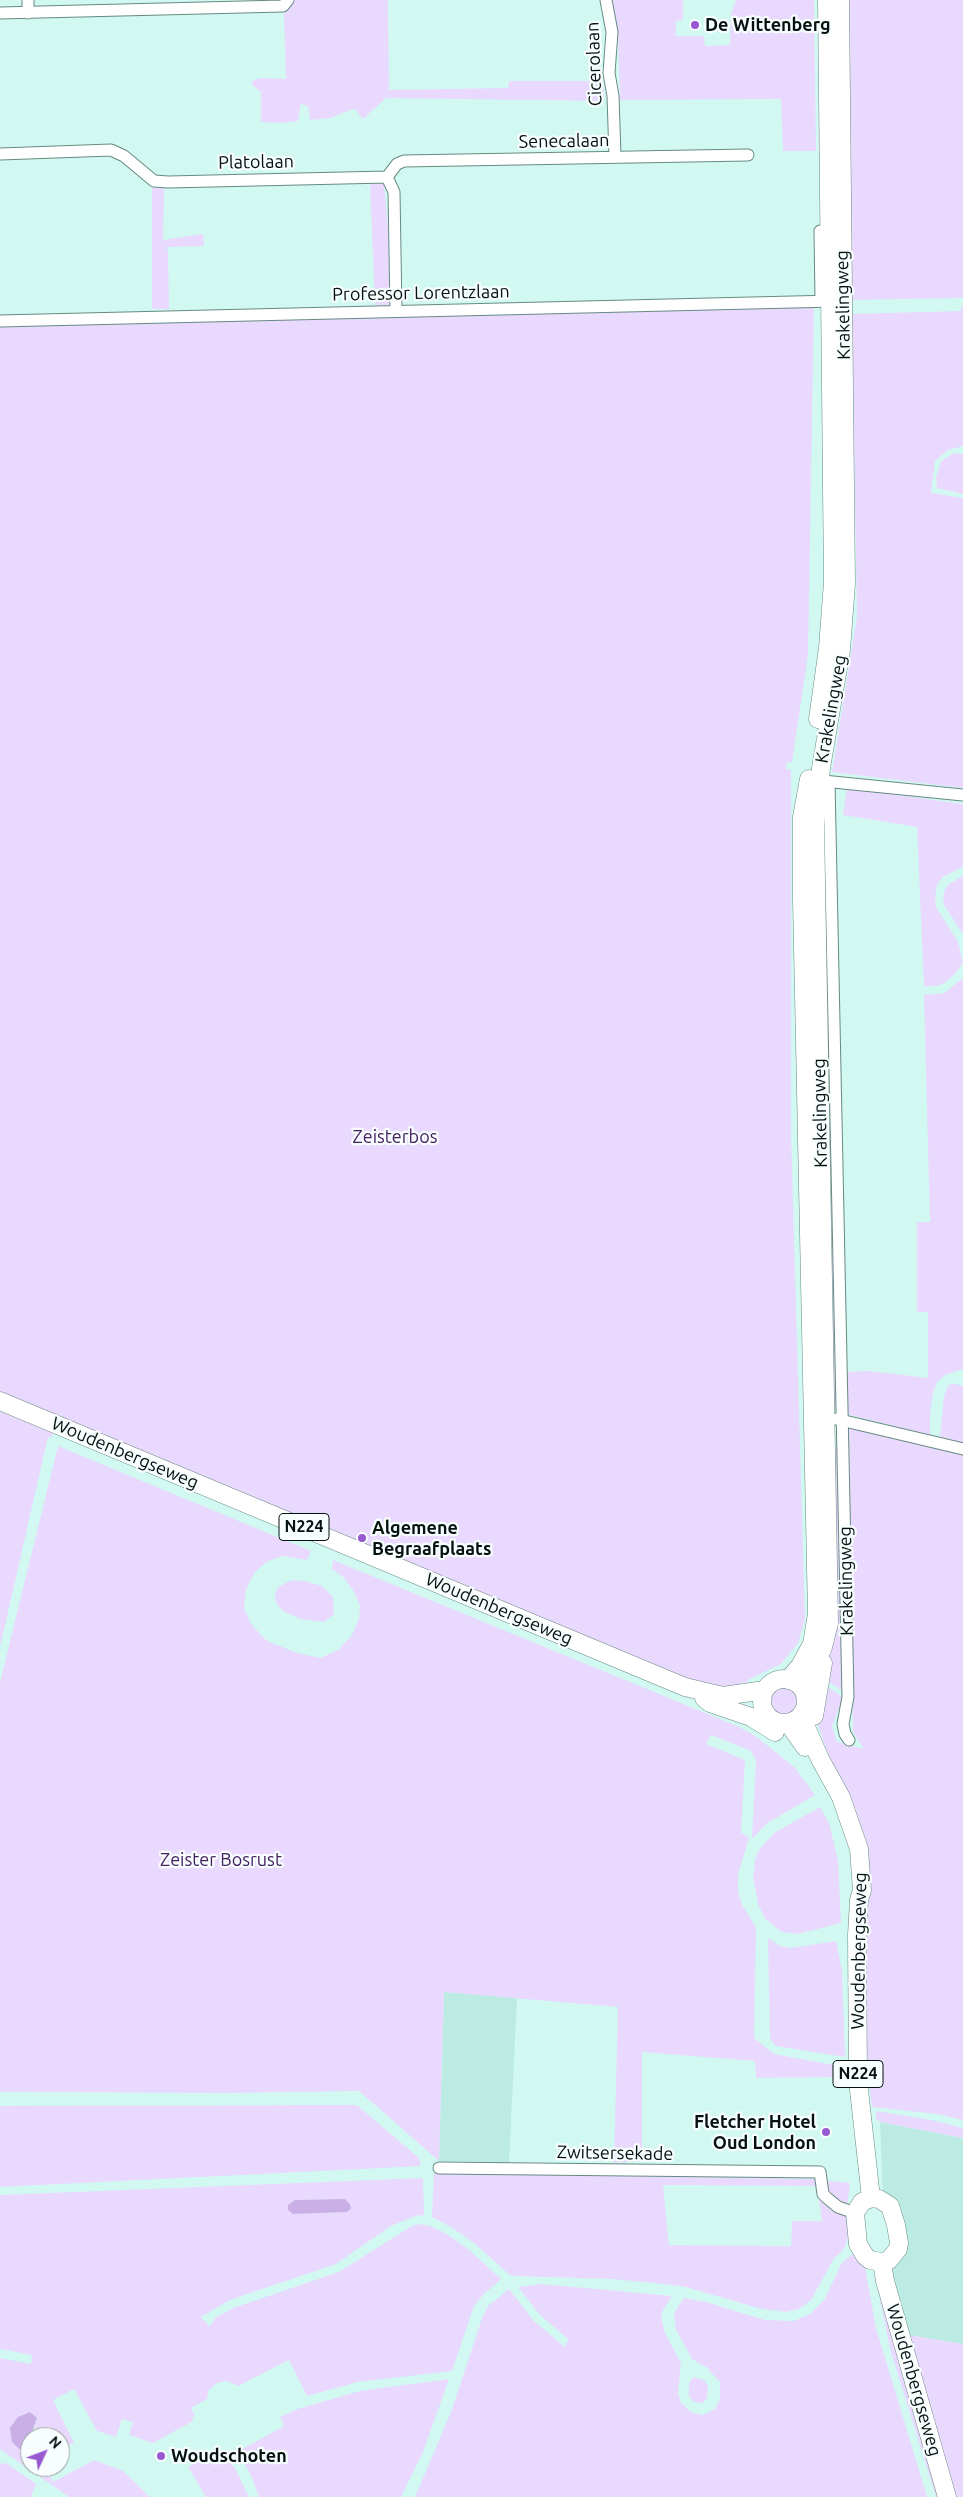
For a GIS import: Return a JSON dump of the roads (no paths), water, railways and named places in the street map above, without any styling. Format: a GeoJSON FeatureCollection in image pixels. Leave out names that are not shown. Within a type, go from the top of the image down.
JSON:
{"type":"FeatureCollection","features":[{"type":"Feature","properties":{"kind":"main road","name":"Krakelingweg"},"geometry":{"type":"LineString","coordinates":[[804,1690],[823,1647],[830,1623],[828,1418],[815,823],[819,779],[841,650],[845,599],[832,301],[827,0]]}},
{"type":"Feature","properties":{"kind":"main road","name":"Krakelingweg"},"geometry":{"type":"LineString","coordinates":[[832,301],[840,0]]}},
{"type":"Feature","properties":{"kind":"main road","name":"Woudenbergseweg"},"geometry":{"type":"LineString","coordinates":[[0,1401],[695,1690],[723,1696],[764,1710]]}},
{"type":"Feature","properties":{"kind":"main road","name":"Krakelingweg"},"geometry":{"type":"LineString","coordinates":[[788,1680],[800,1666],[812,1644],[816,1629],[828,1418]]}},
{"type":"Feature","properties":{"kind":"main road"},"geometry":{"type":"LineString","coordinates":[[812,1750],[814,1715],[823,1670],[823,1647]]}},
{"type":"Feature","properties":{"kind":"main road","name":"N224"},"geometry":{"type":"LineString","coordinates":[[765,1690],[780,1680],[788,1680]]}},
{"type":"Feature","properties":{"kind":"main road"},"geometry":{"type":"LineString","coordinates":[[788,1680],[804,1690],[805,1707],[794,1720]]}},
{"type":"Feature","properties":{"kind":"main road","name":"N224"},"geometry":{"type":"LineString","coordinates":[[695,1690],[710,1703],[751,1717],[772,1731],[786,1736],[794,1745],[812,1750]]}},
{"type":"Feature","properties":{"kind":"main road","name":"Woudenbergseweg"},"geometry":{"type":"LineString","coordinates":[[723,1696],[765,1690]]}},
{"type":"Feature","properties":{"kind":"main road"},"geometry":{"type":"LineString","coordinates":[[764,1710],[762,1702],[765,1690]]}},
{"type":"Feature","properties":{"kind":"main road","name":"N224"},"geometry":{"type":"LineString","coordinates":[[764,1710],[774,1720],[794,1720],[812,1750]]}},
{"type":"Feature","properties":{"kind":"main road","name":"Woudenbergseweg"},"geometry":{"type":"LineString","coordinates":[[812,1750],[838,1803],[848,1829],[854,1856],[858,1900],[858,2081],[871,2198]]}},
{"type":"Feature","properties":{"kind":"main road"},"geometry":{"type":"LineString","coordinates":[[871,2198],[879,2199],[890,2206],[896,2224],[898,2249],[890,2260],[882,2262],[870,2260],[861,2250],[855,2213],[862,2202],[871,2198]]}},
{"type":"Feature","properties":{"kind":"main road","name":"Woudenbergseweg"},"geometry":{"type":"LineString","coordinates":[[882,2262],[885,2281],[947,2497]]}},
{"type":"Feature","properties":{"kind":"street"},"geometry":{"type":"LineString","coordinates":[[28,0],[28,12]]}},
{"type":"Feature","properties":{"kind":"street"},"geometry":{"type":"LineString","coordinates":[[0,13],[283,6],[288,0]]}},
{"type":"Feature","properties":{"kind":"street","name":"Cicerolaan"},"geometry":{"type":"LineString","coordinates":[[606,0],[612,32],[608,74],[613,96],[614,157]]}},
{"type":"Feature","properties":{"kind":"street","name":"Platolaan"},"geometry":{"type":"LineString","coordinates":[[0,154],[111,150],[124,156],[154,181],[168,182],[386,177]]}},
{"type":"Feature","properties":{"kind":"street","name":"Senecalaan"},"geometry":{"type":"LineString","coordinates":[[386,177],[397,164],[404,161],[748,155]]}},
{"type":"Feature","properties":{"kind":"street"},"geometry":{"type":"LineString","coordinates":[[386,177],[394,192],[396,311]]}},
{"type":"Feature","properties":{"kind":"street","name":"Krakelingweg"},"geometry":{"type":"LineString","coordinates":[[820,231],[832,301]]}},
{"type":"Feature","properties":{"kind":"street","name":"Professor Lorentzlaan"},"geometry":{"type":"LineString","coordinates":[[0,321],[832,301]]}},
{"type":"Feature","properties":{"kind":"street"},"geometry":{"type":"LineString","coordinates":[[819,779],[963,795]]}},
{"type":"Feature","properties":{"kind":"street"},"geometry":{"type":"LineString","coordinates":[[828,1418],[963,1449]]}},
{"type":"Feature","properties":{"kind":"street","name":"Krakelingweg"},"geometry":{"type":"LineString","coordinates":[[828,1418],[848,1697],[843,1724],[845,1734],[849,1740]]}},
{"type":"Feature","properties":{"kind":"street","name":"Zwitsersekade"},"geometry":{"type":"LineString","coordinates":[[439,2168],[820,2172],[823,2194],[838,2207],[855,2213]]}},
{"type":"Feature","properties":{"kind":"place","name":"De Wittenberg"},"geometry":{"type":"Point","coordinates":[695,25]}},
{"type":"Feature","properties":{"kind":"place","name":"Algemene Begraafplaats"},"geometry":{"type":"Point","coordinates":[362,1538]}},
{"type":"Feature","properties":{"kind":"place","name":"Fletcher Hotel Oud London"},"geometry":{"type":"Point","coordinates":[826,2132]}},
{"type":"Feature","properties":{"kind":"place","name":"Woudschoten"},"geometry":{"type":"Point","coordinates":[161,2456]}},
{"type":"Feature","properties":{"kind":"park label","name":"Zeisterbos"},"geometry":{"type":"Point","coordinates":[395,1137]}},
{"type":"Feature","properties":{"kind":"park label","name":"Zeister Bosrust"},"geometry":{"type":"Point","coordinates":[221,1860]}}]}
